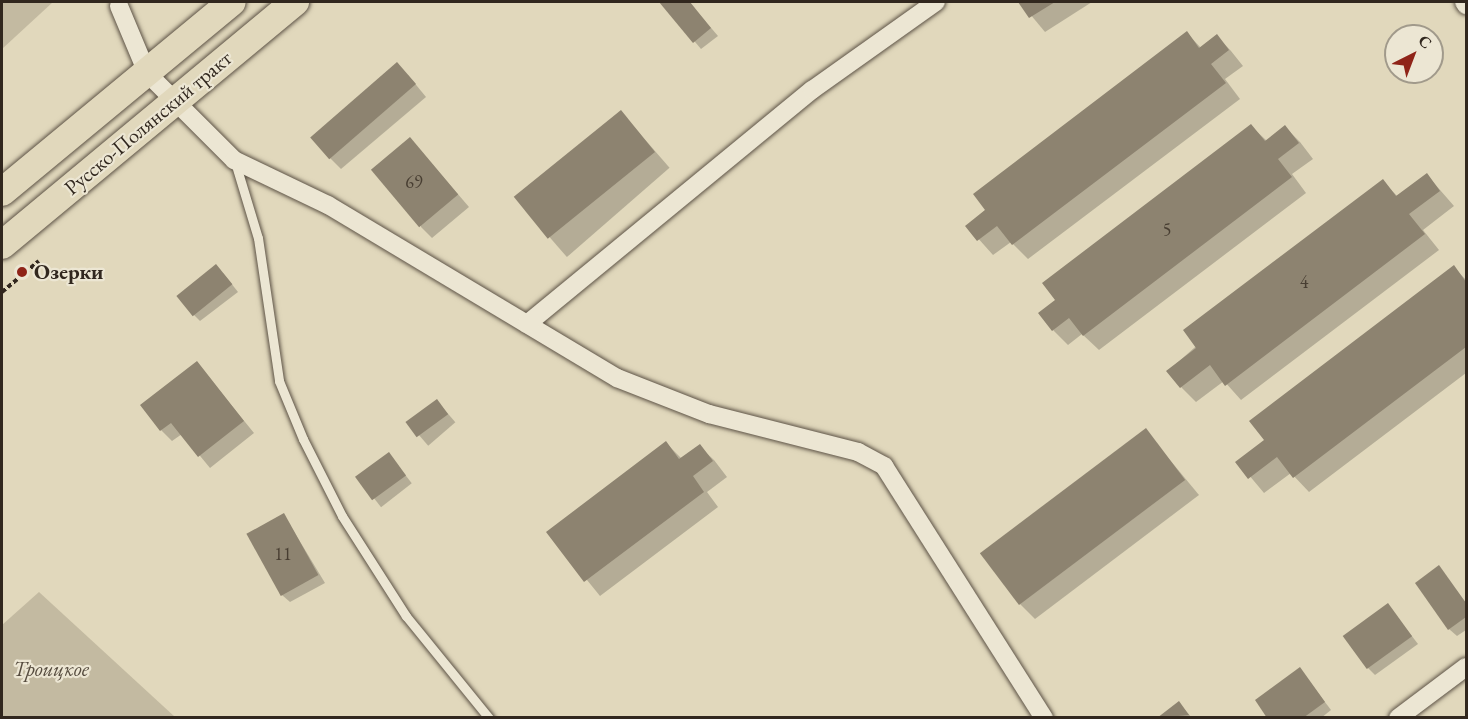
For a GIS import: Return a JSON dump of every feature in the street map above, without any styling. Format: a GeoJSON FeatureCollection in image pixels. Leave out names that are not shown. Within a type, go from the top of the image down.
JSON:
{"type":"FeatureCollection","features":[{"type":"Feature","properties":{"kind":"main road","name":"Русско-Полянский тракт"},"geometry":{"type":"LineString","coordinates":[[2,192],[232,2]]}},
{"type":"Feature","properties":{"kind":"main road","name":"Русско-Полянский тракт"},"geometry":{"type":"LineString","coordinates":[[2,245],[295,2]]}},
{"type":"Feature","properties":{"kind":"street"},"geometry":{"type":"LineString","coordinates":[[526,324],[812,90],[936,2]]}},
{"type":"Feature","properties":{"kind":"street"},"geometry":{"type":"LineString","coordinates":[[1464,2],[1467,5]]}},
{"type":"Feature","properties":{"kind":"street"},"geometry":{"type":"LineString","coordinates":[[118,3],[147,73],[173,103],[234,160],[328,205],[617,378],[709,414],[858,452],[884,466],[1044,717]]}},
{"type":"Feature","properties":{"kind":"street"},"geometry":{"type":"LineString","coordinates":[[1398,717],[1467,667]]}},
{"type":"Feature","properties":{"kind":"lane"},"geometry":{"type":"LineString","coordinates":[[234,160],[258,238],[279,381],[303,439],[342,516],[406,616],[489,717]]}},
{"type":"Feature","properties":{"kind":"path"},"geometry":{"type":"LineString","coordinates":[[2,292],[39,261]]}},
{"type":"Feature","properties":{"kind":"green space"},"geometry":{"type":"Polygon","coordinates":[[[2,2],[53,2],[2,49],[2,2]]]}},
{"type":"Feature","properties":{"kind":"green space","name":"Троицкое"},"geometry":{"type":"Polygon","coordinates":[[[39,592],[175,717],[2,717],[2,625],[39,592]]]}},
{"type":"Feature","properties":{"kind":"building"},"geometry":{"type":"Polygon","coordinates":[[[659,2],[690,2],[711,28],[693,43],[659,2]]]}},
{"type":"Feature","properties":{"kind":"building"},"geometry":{"type":"Polygon","coordinates":[[[1018,2],[1055,2],[1029,18],[1018,2]]]}},
{"type":"Feature","properties":{"kind":"building"},"geometry":{"type":"Polygon","coordinates":[[[1187,31],[1199,48],[1217,34],[1229,50],[1211,64],[1226,83],[1012,245],[997,226],[977,241],[965,226],[985,210],[973,194],[1187,31]]]}},
{"type":"Feature","properties":{"kind":"building"},"geometry":{"type":"Polygon","coordinates":[[[397,62],[416,84],[329,159],[310,137],[397,62]]]}},
{"type":"Feature","properties":{"kind":"building"},"geometry":{"type":"Polygon","coordinates":[[[621,110],[655,152],[548,239],[514,197],[621,110]]]}},
{"type":"Feature","properties":{"kind":"building"},"geometry":{"type":"Polygon","coordinates":[[[1251,124],[1265,141],[1285,125],[1299,143],[1278,159],[1292,177],[1083,336],[1069,318],[1052,331],[1038,313],[1055,300],[1042,283],[1251,124]]]}},
{"type":"Feature","properties":{"kind":"building"},"geometry":{"type":"Polygon","coordinates":[[[410,137],[458,194],[419,227],[371,170],[410,137]]]}},
{"type":"Feature","properties":{"kind":"building"},"geometry":{"type":"Polygon","coordinates":[[[1427,173],[1440,191],[1409,214],[1425,234],[1225,386],[1210,365],[1180,388],[1166,371],[1196,348],[1183,330],[1383,179],[1396,196],[1427,173]]]}},
{"type":"Feature","properties":{"kind":"building"},"geometry":{"type":"Polygon","coordinates":[[[216,264],[232,284],[193,316],[176,296],[216,264]]]}},
{"type":"Feature","properties":{"kind":"building"},"geometry":{"type":"Polygon","coordinates":[[[1454,265],[1466,282],[1466,347],[1293,478],[1277,457],[1248,479],[1235,462],[1264,440],[1249,421],[1454,265]]]}},
{"type":"Feature","properties":{"kind":"building"},"geometry":{"type":"Polygon","coordinates":[[[197,361],[244,421],[198,457],[171,423],[160,431],[140,405],[197,361]]]}},
{"type":"Feature","properties":{"kind":"building"},"geometry":{"type":"Polygon","coordinates":[[[437,399],[448,414],[417,437],[405,422],[437,399]]]}},
{"type":"Feature","properties":{"kind":"building"},"geometry":{"type":"Polygon","coordinates":[[[1146,428],[1185,480],[1019,605],[980,553],[1146,428]]]}},
{"type":"Feature","properties":{"kind":"building"},"geometry":{"type":"Polygon","coordinates":[[[666,441],[679,459],[700,444],[713,461],[693,476],[704,492],[584,582],[546,532],[666,441]]]}},
{"type":"Feature","properties":{"kind":"building"},"geometry":{"type":"Polygon","coordinates":[[[389,452],[406,475],[372,500],[355,477],[389,452]]]}},
{"type":"Feature","properties":{"kind":"building"},"geometry":{"type":"Polygon","coordinates":[[[284,513],[318,575],[281,596],[246,534],[284,513]]]}},
{"type":"Feature","properties":{"kind":"building"},"geometry":{"type":"Polygon","coordinates":[[[1439,565],[1466,603],[1466,617],[1448,630],[1415,583],[1439,565]]]}},
{"type":"Feature","properties":{"kind":"building"},"geometry":{"type":"Polygon","coordinates":[[[1388,603],[1412,636],[1367,669],[1343,636],[1388,603]]]}},
{"type":"Feature","properties":{"kind":"building"},"geometry":{"type":"Polygon","coordinates":[[[1300,667],[1325,702],[1303,718],[1267,718],[1255,700],[1300,667]]]}},
{"type":"Feature","properties":{"kind":"building"},"geometry":{"type":"Polygon","coordinates":[[[1179,701],[1189,715],[1157,718],[1179,701]]]}},
{"type":"Feature","properties":{"kind":"place","name":"Озерки"},"geometry":{"type":"Point","coordinates":[22,272]}}]}
